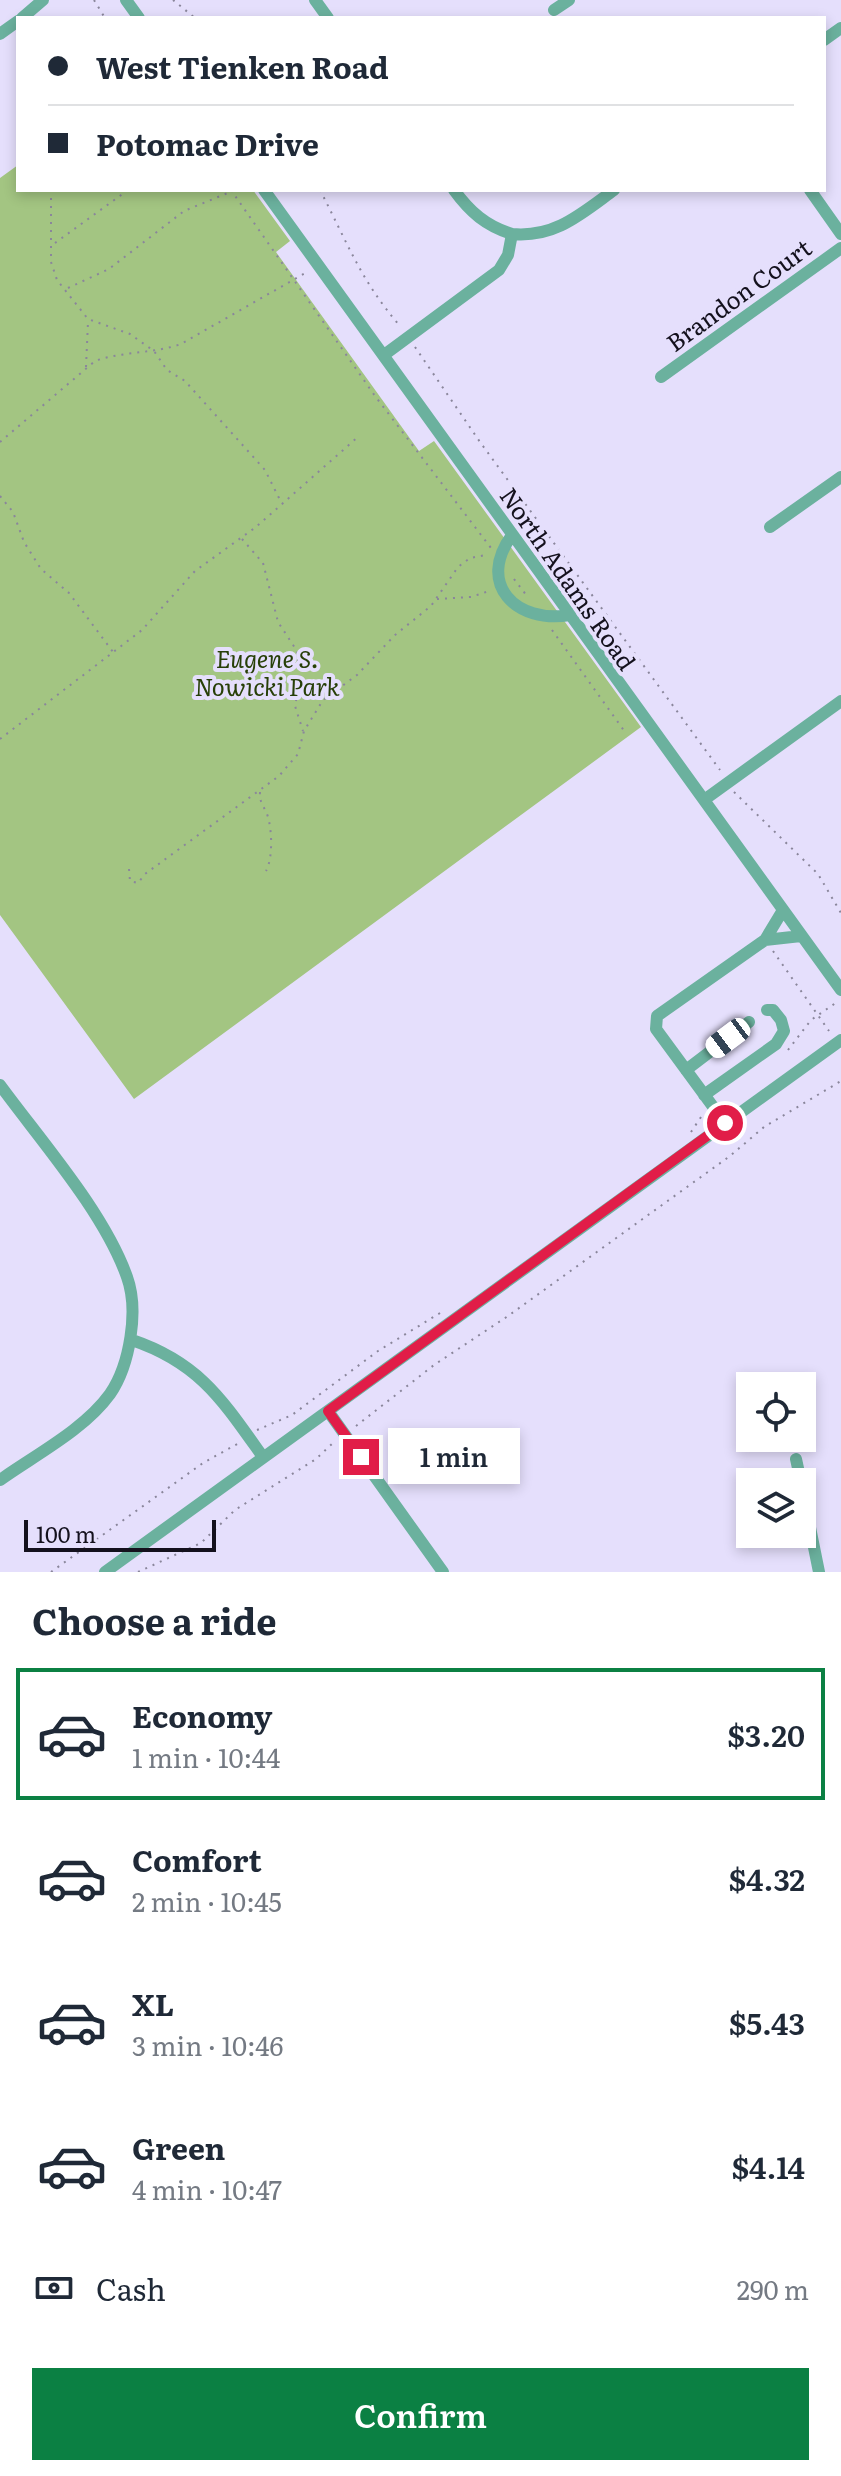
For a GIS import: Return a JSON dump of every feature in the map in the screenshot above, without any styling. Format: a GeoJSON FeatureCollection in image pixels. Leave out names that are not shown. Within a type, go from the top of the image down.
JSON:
{"type":"FeatureCollection","features":[{"type":"Feature","properties":{"kind":"street"},"geometry":{"type":"LineString","coordinates":[[25,16],[43,0]]}},
{"type":"Feature","properties":{"kind":"street"},"geometry":{"type":"LineString","coordinates":[[554,10],[569,0]]}},
{"type":"Feature","properties":{"kind":"street","name":"North Adams Road"},"geometry":{"type":"LineString","coordinates":[[265,192],[841,990]]}},
{"type":"Feature","properties":{"kind":"street"},"geometry":{"type":"LineString","coordinates":[[455,192],[468,210],[482,221],[512,234],[532,235],[555,230],[611,192]]}},
{"type":"Feature","properties":{"kind":"street"},"geometry":{"type":"LineString","coordinates":[[811,192],[841,234]]}},
{"type":"Feature","properties":{"kind":"street"},"geometry":{"type":"LineString","coordinates":[[384,355],[499,270],[508,255],[512,234]]}},
{"type":"Feature","properties":{"kind":"street","name":"Brandon Court"},"geometry":{"type":"LineString","coordinates":[[661,377],[841,248]]}},
{"type":"Feature","properties":{"kind":"street"},"geometry":{"type":"LineString","coordinates":[[770,527],[841,477]]}},
{"type":"Feature","properties":{"kind":"street"},"geometry":{"type":"LineString","coordinates":[[512,535],[498,558],[496,573],[514,604],[542,617],[570,615]]}},
{"type":"Feature","properties":{"kind":"street"},"geometry":{"type":"LineString","coordinates":[[704,800],[841,701]]}},
{"type":"Feature","properties":{"kind":"street"},"geometry":{"type":"LineString","coordinates":[[725,1123],[656,1029],[657,1016],[765,940],[783,910]]}},
{"type":"Feature","properties":{"kind":"street"},"geometry":{"type":"LineString","coordinates":[[765,940],[801,936]]}},
{"type":"Feature","properties":{"kind":"street"},"geometry":{"type":"LineString","coordinates":[[708,1101],[776,1044],[784,1031],[781,1020],[773,1010],[767,1010]]}},
{"type":"Feature","properties":{"kind":"street"},"geometry":{"type":"LineString","coordinates":[[686,1070],[749,1022]]}},
{"type":"Feature","properties":{"kind":"street"},"geometry":{"type":"LineString","coordinates":[[105,1572],[841,1040]]}},
{"type":"Feature","properties":{"kind":"street"},"geometry":{"type":"LineString","coordinates":[[0,1085],[113,1245],[129,1280],[132,1340],[109,1394],[73,1428],[0,1480]]}},
{"type":"Feature","properties":{"kind":"street"},"geometry":{"type":"LineString","coordinates":[[132,1340],[178,1359],[199,1375],[263,1457]]}},
{"type":"Feature","properties":{"kind":"street"},"geometry":{"type":"LineString","coordinates":[[328,1411],[443,1572]]}},
{"type":"Feature","properties":{"kind":"street"},"geometry":{"type":"LineString","coordinates":[[796,1459],[798,1468]]}},
{"type":"Feature","properties":{"kind":"street"},"geometry":{"type":"LineString","coordinates":[[814,1548],[819,1572]]}},
{"type":"Feature","properties":{"kind":"path"},"geometry":{"type":"LineString","coordinates":[[173,0],[193,16]]}},
{"type":"Feature","properties":{"kind":"path"},"geometry":{"type":"LineString","coordinates":[[51,192],[49,210],[54,273],[88,319],[130,334],[154,351],[167,370],[195,391],[265,470],[281,503]]}},
{"type":"Feature","properties":{"kind":"path"},"geometry":{"type":"LineString","coordinates":[[53,245],[125,192]]}},
{"type":"Feature","properties":{"kind":"path"},"geometry":{"type":"LineString","coordinates":[[67,289],[109,269],[184,211],[231,192]]}},
{"type":"Feature","properties":{"kind":"path"},"geometry":{"type":"LineString","coordinates":[[234,192],[375,396],[625,732]]}},
{"type":"Feature","properties":{"kind":"path"},"geometry":{"type":"LineString","coordinates":[[321,192],[381,308],[410,337],[480,442],[728,783],[818,874],[841,913]]}},
{"type":"Feature","properties":{"kind":"path"},"geometry":{"type":"LineString","coordinates":[[0,442],[85,368],[110,356],[154,351],[195,337],[294,282],[318,265]]}},
{"type":"Feature","properties":{"kind":"path"},"geometry":{"type":"LineString","coordinates":[[85,368],[88,319]]}},
{"type":"Feature","properties":{"kind":"path"},"geometry":{"type":"LineString","coordinates":[[0,739],[142,630],[195,571],[241,538],[359,436]]}},
{"type":"Feature","properties":{"kind":"path"},"geometry":{"type":"LineString","coordinates":[[0,496],[13,512],[24,542],[41,569],[69,593],[114,653]]}},
{"type":"Feature","properties":{"kind":"path"},"geometry":{"type":"LineString","coordinates":[[241,538],[263,563],[272,607],[297,651],[300,679],[295,706],[304,731]]}},
{"type":"Feature","properties":{"kind":"path"},"geometry":{"type":"LineString","coordinates":[[129,869],[130,881],[138,883],[145,874],[260,791],[292,762],[304,731],[323,700],[372,662],[395,635],[436,599],[458,567],[470,558],[484,554],[498,558]]}},
{"type":"Feature","properties":{"kind":"path"},"geometry":{"type":"LineString","coordinates":[[436,599],[480,595],[500,583]]}},
{"type":"Feature","properties":{"kind":"path"},"geometry":{"type":"LineString","coordinates":[[260,791],[260,802],[269,820],[271,857],[266,871]]}},
{"type":"Feature","properties":{"kind":"path"},"geometry":{"type":"LineString","coordinates":[[765,940],[826,1025]]}},
{"type":"Feature","properties":{"kind":"path"},"geometry":{"type":"LineString","coordinates":[[786,1052],[818,1015],[841,999]]}},
{"type":"Feature","properties":{"kind":"path"},"geometry":{"type":"LineString","coordinates":[[356,1426],[434,1365],[712,1169],[764,1127],[841,1081]]}},
{"type":"Feature","properties":{"kind":"path"},"geometry":{"type":"LineString","coordinates":[[682,1139],[708,1101]]}},
{"type":"Feature","properties":{"kind":"path"},"geometry":{"type":"LineString","coordinates":[[51,1572],[203,1463],[217,1458],[264,1425],[292,1415],[378,1351],[443,1311]]}},
{"type":"Feature","properties":{"kind":"path"},"geometry":{"type":"LineString","coordinates":[[138,1572],[201,1543],[235,1510],[316,1459],[333,1442]]}},
{"type":"Feature","properties":{"kind":"green space","name":"Eugene S. Nowicki Park"},"geometry":{"type":"Polygon","coordinates":[[[16,166],[16,192],[254,192],[290,241],[276,252],[419,451],[434,441],[641,727],[134,1099],[0,915],[0,178],[16,166]]]}},
{"type":"Feature","properties":{"kind":"route"},"geometry":{"type":"LineString","coordinates":[[361,1457],[328,1411],[725,1123]]}}]}
